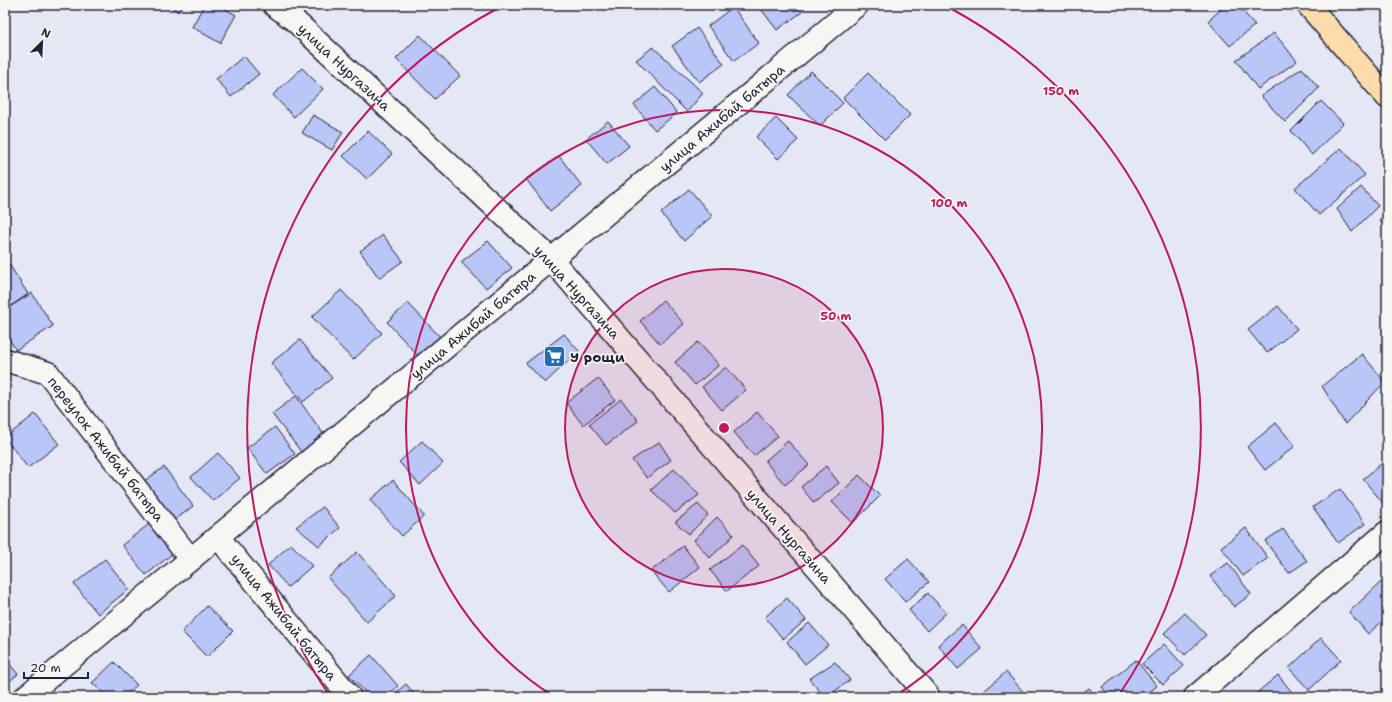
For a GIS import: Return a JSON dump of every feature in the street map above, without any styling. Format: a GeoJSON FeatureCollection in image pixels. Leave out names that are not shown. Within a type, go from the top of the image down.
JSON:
{"type":"FeatureCollection","features":[{"type":"Feature","properties":{"kind":"main road"},"geometry":{"type":"LineString","coordinates":[[1308,5],[1387,97]]}},
{"type":"Feature","properties":{"kind":"street","name":"улица Нургазина"},"geometry":{"type":"LineString","coordinates":[[274,5],[294,20],[552,260],[929,697]]}},
{"type":"Feature","properties":{"kind":"street","name":"улица Ажибай батыра"},"geometry":{"type":"LineString","coordinates":[[25,697],[857,5]]}},
{"type":"Feature","properties":{"kind":"street","name":"переулок Ажибай батыра"},"geometry":{"type":"LineString","coordinates":[[5,360],[48,373],[191,560]]}},
{"type":"Feature","properties":{"kind":"street"},"geometry":{"type":"LineString","coordinates":[[1195,697],[1387,532]]}},
{"type":"Feature","properties":{"kind":"street","name":"улица Ажибай батыра"},"geometry":{"type":"LineString","coordinates":[[218,537],[350,697]]}},
{"type":"Feature","properties":{"kind":"building"},"geometry":{"type":"Polygon","coordinates":[[[169,5],[184,5],[178,12],[169,5]]]}},
{"type":"Feature","properties":{"kind":"building"},"geometry":{"type":"Polygon","coordinates":[[[204,5],[218,5],[236,15],[220,43],[192,27],[204,5]]]}},
{"type":"Feature","properties":{"kind":"building"},"geometry":{"type":"Polygon","coordinates":[[[758,5],[796,5],[802,12],[777,30],[758,5]]]}},
{"type":"Feature","properties":{"kind":"building"},"geometry":{"type":"Polygon","coordinates":[[[1226,5],[1237,5],[1255,25],[1230,46],[1208,21],[1226,5]]]}},
{"type":"Feature","properties":{"kind":"building"},"geometry":{"type":"Polygon","coordinates":[[[733,7],[759,43],[734,61],[708,26],[733,7]]]}},
{"type":"Feature","properties":{"kind":"building"},"geometry":{"type":"Polygon","coordinates":[[[697,28],[724,64],[699,82],[672,46],[697,28]]]}},
{"type":"Feature","properties":{"kind":"building"},"geometry":{"type":"Polygon","coordinates":[[[1274,33],[1297,61],[1258,89],[1236,60],[1274,33]]]}},
{"type":"Feature","properties":{"kind":"building"},"geometry":{"type":"Polygon","coordinates":[[[420,35],[460,76],[435,99],[396,59],[420,35]]]}},
{"type":"Feature","properties":{"kind":"building"},"geometry":{"type":"Polygon","coordinates":[[[653,47],[703,93],[687,112],[636,60],[653,47]]]}},
{"type":"Feature","properties":{"kind":"building"},"geometry":{"type":"Polygon","coordinates":[[[244,56],[259,74],[231,97],[216,79],[244,56]]]}},
{"type":"Feature","properties":{"kind":"building"},"geometry":{"type":"Polygon","coordinates":[[[302,68],[323,89],[294,117],[273,95],[302,68]]]}},
{"type":"Feature","properties":{"kind":"building"},"geometry":{"type":"Polygon","coordinates":[[[1302,68],[1319,88],[1285,122],[1261,96],[1302,68]]]}},
{"type":"Feature","properties":{"kind":"building"},"geometry":{"type":"Polygon","coordinates":[[[811,71],[843,103],[820,126],[788,95],[811,71]]]}},
{"type":"Feature","properties":{"kind":"building"},"geometry":{"type":"Polygon","coordinates":[[[868,73],[910,115],[885,140],[843,98],[868,73]]]}},
{"type":"Feature","properties":{"kind":"building"},"geometry":{"type":"Polygon","coordinates":[[[655,87],[677,113],[655,130],[634,105],[655,87]]]}},
{"type":"Feature","properties":{"kind":"building"},"geometry":{"type":"Polygon","coordinates":[[[1321,101],[1343,123],[1312,155],[1291,131],[1321,101]]]}},
{"type":"Feature","properties":{"kind":"building"},"geometry":{"type":"Polygon","coordinates":[[[313,115],[343,132],[332,150],[302,133],[313,115]]]}},
{"type":"Feature","properties":{"kind":"building"},"geometry":{"type":"Polygon","coordinates":[[[776,118],[798,140],[778,159],[756,137],[776,118]]]}},
{"type":"Feature","properties":{"kind":"building"},"geometry":{"type":"Polygon","coordinates":[[[608,121],[629,146],[607,164],[586,139],[608,121]]]}},
{"type":"Feature","properties":{"kind":"building"},"geometry":{"type":"Polygon","coordinates":[[[368,131],[392,154],[367,179],[343,156],[368,131]]]}},
{"type":"Feature","properties":{"kind":"building"},"geometry":{"type":"Polygon","coordinates":[[[1341,148],[1365,175],[1319,215],[1295,188],[1341,148]]]}},
{"type":"Feature","properties":{"kind":"building"},"geometry":{"type":"Polygon","coordinates":[[[559,156],[582,186],[550,211],[526,179],[559,156]]]}},
{"type":"Feature","properties":{"kind":"building"},"geometry":{"type":"Polygon","coordinates":[[[1361,187],[1378,206],[1352,232],[1337,209],[1361,187]]]}},
{"type":"Feature","properties":{"kind":"building"},"geometry":{"type":"Polygon","coordinates":[[[689,189],[712,216],[684,241],[661,213],[689,189]]]}},
{"type":"Feature","properties":{"kind":"building"},"geometry":{"type":"Polygon","coordinates":[[[1387,212],[1387,229],[1379,220],[1387,212]]]}},
{"type":"Feature","properties":{"kind":"building"},"geometry":{"type":"Polygon","coordinates":[[[383,235],[403,261],[379,278],[360,251],[383,235]]]}},
{"type":"Feature","properties":{"kind":"building"},"geometry":{"type":"Polygon","coordinates":[[[488,241],[512,268],[486,288],[461,262],[488,241]]]}},
{"type":"Feature","properties":{"kind":"building"},"geometry":{"type":"Polygon","coordinates":[[[7,261],[28,294],[5,310],[5,262],[7,261]]]}},
{"type":"Feature","properties":{"kind":"building"},"geometry":{"type":"Polygon","coordinates":[[[341,290],[382,333],[353,360],[312,317],[341,290]]]}},
{"type":"Feature","properties":{"kind":"building"},"geometry":{"type":"Polygon","coordinates":[[[32,293],[53,326],[16,350],[5,333],[5,310],[32,293]]]}},
{"type":"Feature","properties":{"kind":"building"},"geometry":{"type":"Polygon","coordinates":[[[663,300],[684,324],[660,344],[640,321],[663,300]]]}},
{"type":"Feature","properties":{"kind":"building"},"geometry":{"type":"Polygon","coordinates":[[[408,303],[442,339],[421,359],[387,322],[408,303]]]}},
{"type":"Feature","properties":{"kind":"building"},"geometry":{"type":"Polygon","coordinates":[[[1278,306],[1297,329],[1267,353],[1248,330],[1278,306]]]}},
{"type":"Feature","properties":{"kind":"building","name":"У рощи"},"geometry":{"type":"Polygon","coordinates":[[[564,334],[579,351],[545,383],[526,363],[564,334]]]}},
{"type":"Feature","properties":{"kind":"building"},"geometry":{"type":"Polygon","coordinates":[[[300,340],[332,378],[303,402],[271,363],[300,340]]]}},
{"type":"Feature","properties":{"kind":"building"},"geometry":{"type":"Polygon","coordinates":[[[698,342],[719,365],[695,385],[675,362],[698,342]]]}},
{"type":"Feature","properties":{"kind":"building"},"geometry":{"type":"Polygon","coordinates":[[[1362,354],[1385,382],[1345,424],[1322,386],[1362,354]]]}},
{"type":"Feature","properties":{"kind":"building"},"geometry":{"type":"Polygon","coordinates":[[[726,367],[746,390],[722,410],[702,387],[726,367]]]}},
{"type":"Feature","properties":{"kind":"building"},"geometry":{"type":"Polygon","coordinates":[[[598,378],[615,400],[583,425],[566,403],[598,378]]]}},
{"type":"Feature","properties":{"kind":"building"},"geometry":{"type":"Polygon","coordinates":[[[296,396],[325,436],[302,453],[272,414],[296,396]]]}},
{"type":"Feature","properties":{"kind":"building"},"geometry":{"type":"Polygon","coordinates":[[[621,399],[638,421],[606,445],[589,424],[621,399]]]}},
{"type":"Feature","properties":{"kind":"building"},"geometry":{"type":"Polygon","coordinates":[[[757,412],[778,436],[754,456],[734,432],[757,412]]]}},
{"type":"Feature","properties":{"kind":"building"},"geometry":{"type":"Polygon","coordinates":[[[35,414],[59,444],[28,468],[5,438],[35,414]]]}},
{"type":"Feature","properties":{"kind":"building"},"geometry":{"type":"Polygon","coordinates":[[[1276,423],[1295,446],[1265,470],[1247,447],[1276,423]]]}},
{"type":"Feature","properties":{"kind":"building"},"geometry":{"type":"Polygon","coordinates":[[[275,427],[295,454],[267,474],[247,448],[275,427]]]}},
{"type":"Feature","properties":{"kind":"building"},"geometry":{"type":"Polygon","coordinates":[[[422,441],[443,463],[420,485],[399,462],[422,441]]]}},
{"type":"Feature","properties":{"kind":"building"},"geometry":{"type":"Polygon","coordinates":[[[788,441],[809,465],[785,485],[765,461],[788,441]]]}},
{"type":"Feature","properties":{"kind":"building"},"geometry":{"type":"Polygon","coordinates":[[[659,442],[671,460],[647,478],[632,460],[659,442]]]}},
{"type":"Feature","properties":{"kind":"building"},"geometry":{"type":"Polygon","coordinates":[[[218,453],[240,478],[213,501],[191,477],[218,453]]]}},
{"type":"Feature","properties":{"kind":"building"},"geometry":{"type":"Polygon","coordinates":[[[1387,459],[1387,508],[1363,479],[1387,459]]]}},
{"type":"Feature","properties":{"kind":"building"},"geometry":{"type":"Polygon","coordinates":[[[826,466],[839,483],[814,503],[801,487],[826,466]]]}},
{"type":"Feature","properties":{"kind":"building"},"geometry":{"type":"Polygon","coordinates":[[[164,467],[193,506],[170,524],[140,484],[164,467]]]}},
{"type":"Feature","properties":{"kind":"building"},"geometry":{"type":"Polygon","coordinates":[[[674,469],[699,495],[675,513],[651,490],[674,469]]]}},
{"type":"Feature","properties":{"kind":"building"},"geometry":{"type":"Polygon","coordinates":[[[859,475],[880,496],[853,523],[832,502],[859,475]]]}},
{"type":"Feature","properties":{"kind":"building"},"geometry":{"type":"Polygon","coordinates":[[[393,480],[424,516],[402,536],[370,500],[393,480]]]}},
{"type":"Feature","properties":{"kind":"building"},"geometry":{"type":"Polygon","coordinates":[[[1340,489],[1365,524],[1338,543],[1313,507],[1340,489]]]}},
{"type":"Feature","properties":{"kind":"building"},"geometry":{"type":"Polygon","coordinates":[[[698,504],[708,515],[689,534],[675,522],[698,504]]]}},
{"type":"Feature","properties":{"kind":"building"},"geometry":{"type":"Polygon","coordinates":[[[323,507],[340,528],[319,546],[296,527],[323,507]]]}},
{"type":"Feature","properties":{"kind":"building"},"geometry":{"type":"Polygon","coordinates":[[[717,517],[734,535],[710,558],[694,540],[717,517]]]}},
{"type":"Feature","properties":{"kind":"building"},"geometry":{"type":"Polygon","coordinates":[[[153,521],[177,550],[146,575],[122,545],[153,521]]]}},
{"type":"Feature","properties":{"kind":"building"},"geometry":{"type":"Polygon","coordinates":[[[1246,528],[1268,558],[1243,576],[1221,547],[1246,528]]]}},
{"type":"Feature","properties":{"kind":"building"},"geometry":{"type":"Polygon","coordinates":[[[1283,529],[1307,561],[1289,573],[1265,541],[1283,529]]]}},
{"type":"Feature","properties":{"kind":"building"},"geometry":{"type":"Polygon","coordinates":[[[291,544],[312,566],[288,587],[268,565],[291,544]]]}},
{"type":"Feature","properties":{"kind":"building"},"geometry":{"type":"Polygon","coordinates":[[[742,545],[759,566],[727,591],[710,570],[742,545]]]}},
{"type":"Feature","properties":{"kind":"building"},"geometry":{"type":"Polygon","coordinates":[[[683,546],[700,567],[669,592],[651,571],[683,546]]]}},
{"type":"Feature","properties":{"kind":"building"},"geometry":{"type":"Polygon","coordinates":[[[357,552],[396,596],[367,622],[328,578],[357,552]]]}},
{"type":"Feature","properties":{"kind":"building"},"geometry":{"type":"Polygon","coordinates":[[[105,559],[129,589],[98,614],[74,584],[105,559]]]}},
{"type":"Feature","properties":{"kind":"building"},"geometry":{"type":"Polygon","coordinates":[[[908,559],[929,582],[905,602],[885,579],[908,559]]]}},
{"type":"Feature","properties":{"kind":"building"},"geometry":{"type":"Polygon","coordinates":[[[1228,563],[1251,594],[1234,607],[1210,576],[1228,563]]]}},
{"type":"Feature","properties":{"kind":"building"},"geometry":{"type":"Polygon","coordinates":[[[1381,582],[1387,589],[1387,617],[1368,634],[1349,612],[1381,582]]]}},
{"type":"Feature","properties":{"kind":"building"},"geometry":{"type":"Polygon","coordinates":[[[928,593],[946,613],[927,631],[909,610],[928,593]]]}},
{"type":"Feature","properties":{"kind":"building"},"geometry":{"type":"Polygon","coordinates":[[[787,598],[806,620],[783,639],[765,617],[787,598]]]}},
{"type":"Feature","properties":{"kind":"building"},"geometry":{"type":"Polygon","coordinates":[[[207,606],[233,631],[207,657],[182,632],[207,606]]]}},
{"type":"Feature","properties":{"kind":"building"},"geometry":{"type":"Polygon","coordinates":[[[1185,613],[1206,635],[1185,655],[1164,633],[1185,613]]]}},
{"type":"Feature","properties":{"kind":"building"},"geometry":{"type":"Polygon","coordinates":[[[809,623],[828,645],[805,664],[787,642],[809,623]]]}},
{"type":"Feature","properties":{"kind":"building"},"geometry":{"type":"Polygon","coordinates":[[[962,625],[982,649],[958,669],[938,645],[962,625]]]}},
{"type":"Feature","properties":{"kind":"building"},"geometry":{"type":"Polygon","coordinates":[[[1321,638],[1341,660],[1309,690],[1289,668],[1321,638]]]}},
{"type":"Feature","properties":{"kind":"building"},"geometry":{"type":"Polygon","coordinates":[[[1164,644],[1184,666],[1163,685],[1142,664],[1164,644]]]}},
{"type":"Feature","properties":{"kind":"building"},"geometry":{"type":"Polygon","coordinates":[[[371,655],[398,686],[386,697],[370,697],[349,675],[371,655]]]}},
{"type":"Feature","properties":{"kind":"building"},"geometry":{"type":"Polygon","coordinates":[[[5,659],[18,674],[5,685],[5,659]]]}},
{"type":"Feature","properties":{"kind":"building"},"geometry":{"type":"Polygon","coordinates":[[[1136,660],[1157,686],[1143,697],[1110,697],[1102,687],[1136,660]]]}},
{"type":"Feature","properties":{"kind":"building"},"geometry":{"type":"Polygon","coordinates":[[[114,662],[137,685],[123,697],[108,697],[92,683],[114,662]]]}},
{"type":"Feature","properties":{"kind":"building"},"geometry":{"type":"Polygon","coordinates":[[[835,662],[850,680],[825,697],[809,679],[835,662]]]}},
{"type":"Feature","properties":{"kind":"building"},"geometry":{"type":"Polygon","coordinates":[[[1006,672],[1027,696],[987,697],[983,692],[1006,672]]]}},
{"type":"Feature","properties":{"kind":"building"},"geometry":{"type":"Polygon","coordinates":[[[1278,675],[1296,697],[1252,697],[1278,675]]]}},
{"type":"Feature","properties":{"kind":"building"},"geometry":{"type":"Polygon","coordinates":[[[406,684],[417,697],[391,697],[406,684]]]}},
{"type":"Feature","properties":{"kind":"building"},"geometry":{"type":"Polygon","coordinates":[[[1089,688],[1096,697],[1077,697],[1089,688]]]}},
{"type":"Feature","properties":{"kind":"place","name":"У рощи"},"geometry":{"type":"Point","coordinates":[554,357]}}]}
